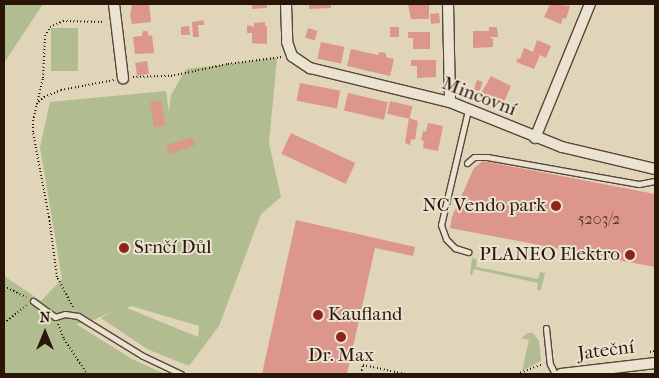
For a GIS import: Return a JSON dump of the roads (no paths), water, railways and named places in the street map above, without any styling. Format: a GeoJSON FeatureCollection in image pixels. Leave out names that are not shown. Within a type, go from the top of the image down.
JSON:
{"type":"FeatureCollection","features":[{"type":"Feature","properties":{"kind":"street"},"geometry":{"type":"LineString","coordinates":[[114,4],[123,78]]}},
{"type":"Feature","properties":{"kind":"street","name":"Mincovní"},"geometry":{"type":"LineString","coordinates":[[286,4],[287,42],[292,56],[310,68],[450,102],[535,138],[562,147],[655,169]]}},
{"type":"Feature","properties":{"kind":"street"},"geometry":{"type":"LineString","coordinates":[[448,4],[450,102]]}},
{"type":"Feature","properties":{"kind":"street"},"geometry":{"type":"LineString","coordinates":[[535,138],[590,4]]}},
{"type":"Feature","properties":{"kind":"street","name":"Jateční"},"geometry":{"type":"LineString","coordinates":[[561,374],[655,363]]}},
{"type":"Feature","properties":{"kind":"lane"},"geometry":{"type":"LineString","coordinates":[[468,110],[440,225],[446,239],[455,248],[468,252]]}},
{"type":"Feature","properties":{"kind":"lane"},"geometry":{"type":"LineString","coordinates":[[468,163],[474,157],[487,157],[639,184],[655,181]]}},
{"type":"Feature","properties":{"kind":"lane"},"geometry":{"type":"LineString","coordinates":[[33,301],[55,317],[66,314],[78,316],[144,356],[181,374]]}},
{"type":"Feature","properties":{"kind":"lane"},"geometry":{"type":"LineString","coordinates":[[546,328],[550,364],[555,374]]}},
{"type":"Feature","properties":{"kind":"place","name":"NC Vendo park"},"geometry":{"type":"Point","coordinates":[556,206]}},
{"type":"Feature","properties":{"kind":"place","name":"Srnčí Důl"},"geometry":{"type":"Point","coordinates":[124,248]}},
{"type":"Feature","properties":{"kind":"place","name":"PLANEO Elektro"},"geometry":{"type":"Point","coordinates":[630,255]}},
{"type":"Feature","properties":{"kind":"place","name":"Kaufland"},"geometry":{"type":"Point","coordinates":[318,315]}},
{"type":"Feature","properties":{"kind":"place","name":"Dr. Max"},"geometry":{"type":"Point","coordinates":[341,337]}}]}
